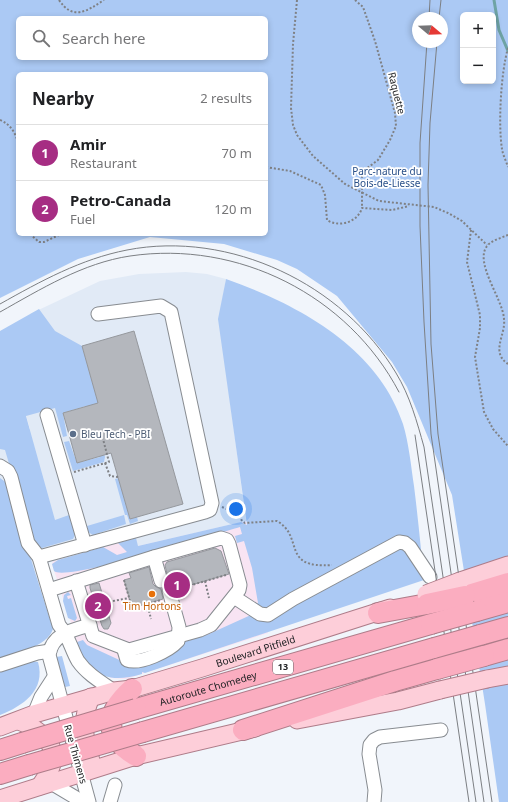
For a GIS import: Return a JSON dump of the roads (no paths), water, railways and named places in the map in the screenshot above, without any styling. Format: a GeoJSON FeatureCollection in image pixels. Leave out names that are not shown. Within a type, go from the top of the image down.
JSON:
{"type":"FeatureCollection","features":[{"type":"Feature","properties":{"kind":"highway"},"geometry":{"type":"LineString","coordinates":[[378,613],[427,599],[474,594],[508,583]]}},
{"type":"Feature","properties":{"kind":"highway","name":"Autoroute Chomedey"},"geometry":{"type":"LineString","coordinates":[[0,750],[430,624],[474,594],[508,602]]}},
{"type":"Feature","properties":{"kind":"highway","name":"13"},"geometry":{"type":"LineString","coordinates":[[0,774],[508,627]]}},
{"type":"Feature","properties":{"kind":"highway"},"geometry":{"type":"LineString","coordinates":[[243,730],[394,681],[508,649]]}},
{"type":"Feature","properties":{"kind":"highway"},"geometry":{"type":"LineString","coordinates":[[123,690],[116,704],[112,725],[114,735],[120,745],[136,756]]}},
{"type":"Feature","properties":{"kind":"main road"},"geometry":{"type":"LineString","coordinates":[[474,594],[508,565]]}},
{"type":"Feature","properties":{"kind":"main road","name":"Boulevard Pitfield"},"geometry":{"type":"LineString","coordinates":[[0,727],[62,706],[123,690],[378,613]]}},
{"type":"Feature","properties":{"kind":"main road"},"geometry":{"type":"LineString","coordinates":[[0,799],[136,756],[243,730],[398,701],[508,675]]}},
{"type":"Feature","properties":{"kind":"main road"},"geometry":{"type":"LineString","coordinates":[[87,771],[83,730],[84,715],[92,698]]}},
{"type":"Feature","properties":{"kind":"main road"},"geometry":{"type":"LineString","coordinates":[[26,717],[46,738],[51,747],[53,755],[52,764],[46,784]]}},
{"type":"Feature","properties":{"kind":"street"},"geometry":{"type":"LineString","coordinates":[[39,557],[205,512],[210,510],[212,503],[171,312],[161,306],[98,314]]}},
{"type":"Feature","properties":{"kind":"street"},"geometry":{"type":"LineString","coordinates":[[47,415],[85,544]]}},
{"type":"Feature","properties":{"kind":"street"},"geometry":{"type":"LineString","coordinates":[[0,466],[9,474],[28,543],[39,557],[59,625],[66,632],[77,658],[86,671],[123,690]]}},
{"type":"Feature","properties":{"kind":"street"},"geometry":{"type":"LineString","coordinates":[[49,590],[76,581],[156,556],[215,539],[226,539],[231,548],[240,585],[234,596],[211,625],[179,636],[129,650],[124,650],[95,638],[76,581]]}},
{"type":"Feature","properties":{"kind":"street"},"geometry":{"type":"LineString","coordinates":[[234,596],[260,614],[268,615],[293,599],[399,542],[405,543],[410,547],[430,577]]}},
{"type":"Feature","properties":{"kind":"street"},"geometry":{"type":"LineString","coordinates":[[156,556],[166,589],[174,629],[179,636]]}},
{"type":"Feature","properties":{"kind":"street"},"geometry":{"type":"LineString","coordinates":[[0,665],[37,653],[50,651],[56,640],[66,632],[90,625]]}},
{"type":"Feature","properties":{"kind":"street","name":"Rue Thimens"},"geometry":{"type":"LineString","coordinates":[[50,651],[49,658],[62,706],[87,771],[89,802]]}},
{"type":"Feature","properties":{"kind":"street"},"geometry":{"type":"LineString","coordinates":[[26,717],[54,677]]}},
{"type":"Feature","properties":{"kind":"street"},"geometry":{"type":"LineString","coordinates":[[374,802],[375,790],[369,754],[370,744],[380,737],[441,730]]}},
{"type":"Feature","properties":{"kind":"street"},"geometry":{"type":"LineString","coordinates":[[46,784],[82,802]]}},
{"type":"Feature","properties":{"kind":"street"},"geometry":{"type":"LineString","coordinates":[[110,802],[115,785]]}},
{"type":"Feature","properties":{"kind":"waterway"},"geometry":{"type":"LineString","coordinates":[[494,0],[499,30],[508,51]]}},
{"type":"Feature","properties":{"kind":"tram line"},"geometry":{"type":"LineString","coordinates":[[429,12],[430,0]]}},
{"type":"Feature","properties":{"kind":"tram line"},"geometry":{"type":"LineString","coordinates":[[440,12],[441,0]]}},
{"type":"Feature","properties":{"kind":"tram line"},"geometry":{"type":"LineString","coordinates":[[427,48],[420,143],[420,226],[431,434],[484,802]]}},
{"type":"Feature","properties":{"kind":"tram line"},"geometry":{"type":"LineString","coordinates":[[436,48],[430,123],[428,185],[431,344],[438,434],[492,802]]}},
{"type":"Feature","properties":{"kind":"tram line"},"geometry":{"type":"LineString","coordinates":[[0,304],[77,265],[110,254],[127,250],[166,246],[205,248],[243,257],[280,271],[315,290],[346,313],[373,341],[401,382],[416,419],[424,447],[476,802]]}},
{"type":"Feature","properties":{"kind":"tram line"},"geometry":{"type":"LineString","coordinates":[[0,312],[63,278],[96,264],[113,259],[130,256],[170,253],[210,257],[249,266],[286,282],[320,302],[351,328],[377,358],[399,392]]}},
{"type":"Feature","properties":{"kind":"tram line"},"geometry":{"type":"LineString","coordinates":[[415,435],[469,802]]}},
{"type":"Feature","properties":{"kind":"place","name":"Bleu Tech - PBI"},"geometry":{"type":"Point","coordinates":[73,434]}},
{"type":"Feature","properties":{"kind":"place","name":"Amir"},"geometry":{"type":"Point","coordinates":[177,585]}},
{"type":"Feature","properties":{"kind":"place","name":"Tim Hortons"},"geometry":{"type":"Point","coordinates":[152,594]}},
{"type":"Feature","properties":{"kind":"place","name":"Petro-Canada"},"geometry":{"type":"Point","coordinates":[98,606]}},
{"type":"Feature","properties":{"kind":"park label","name":"Parc-nature du Bois-de-Liesse"},"geometry":{"type":"Point","coordinates":[387,176]}}]}
